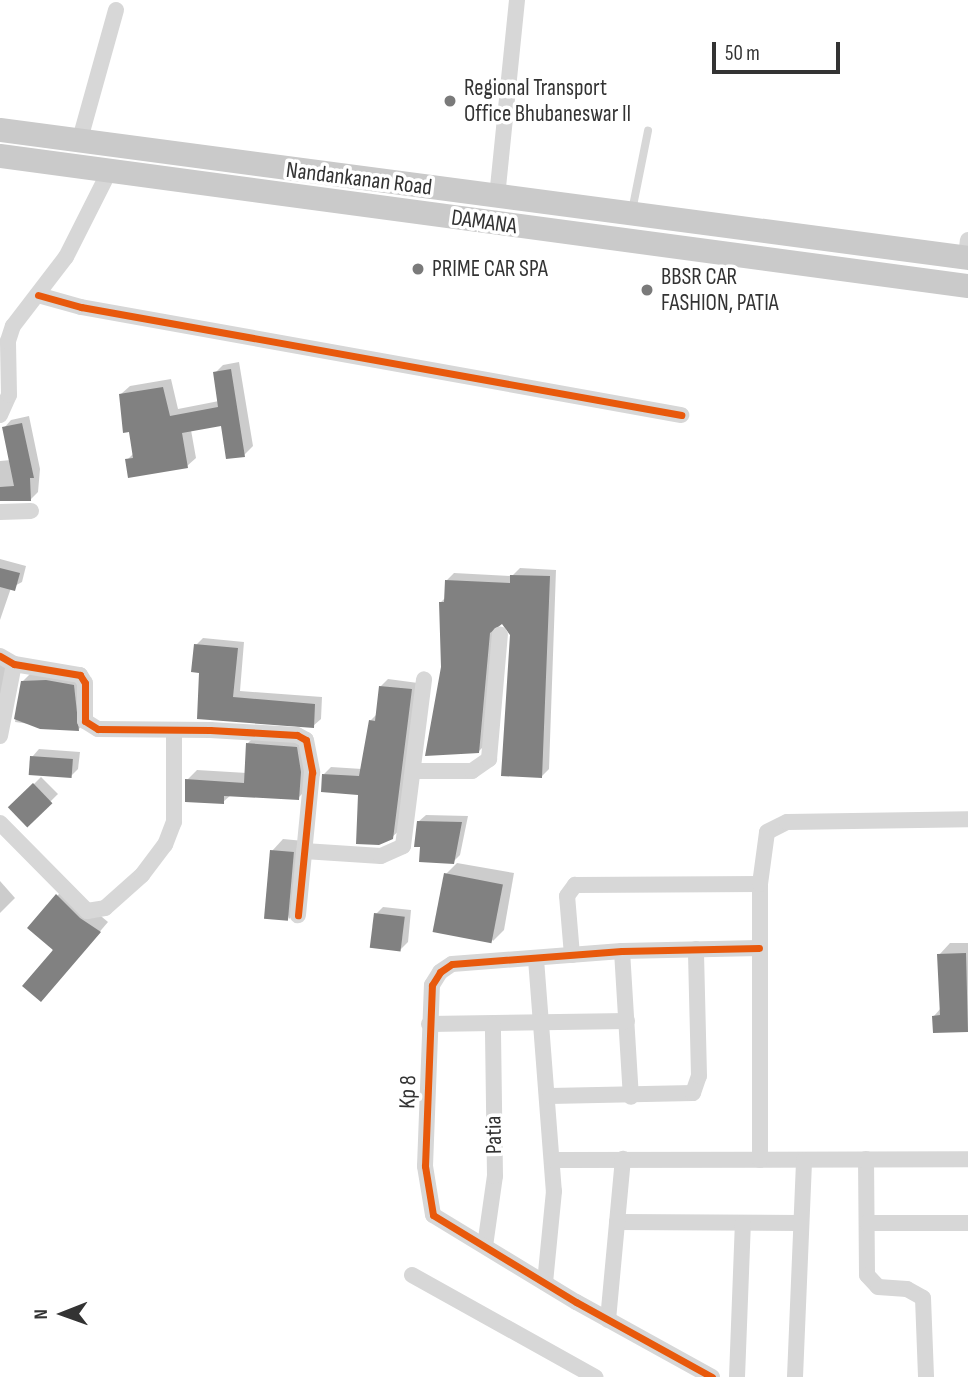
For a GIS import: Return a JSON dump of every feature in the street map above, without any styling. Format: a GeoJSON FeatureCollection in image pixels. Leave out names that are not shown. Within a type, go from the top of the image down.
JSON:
{"type":"FeatureCollection","features":[{"type":"Feature","properties":{"kind":"main road","name":"Nandankanan Road"},"geometry":{"type":"LineString","coordinates":[[0,130],[797,236],[967,252]]}},
{"type":"Feature","properties":{"kind":"main road","name":"DAMANA"},"geometry":{"type":"LineString","coordinates":[[0,156],[968,286]]}},
{"type":"Feature","properties":{"kind":"main road"},"geometry":{"type":"LineString","coordinates":[[794,263],[797,236]]}},
{"type":"Feature","properties":{"kind":"street"},"geometry":{"type":"LineString","coordinates":[[496,197],[517,0]]}},
{"type":"Feature","properties":{"kind":"street"},"geometry":{"type":"LineString","coordinates":[[80,139],[116,10]]}},
{"type":"Feature","properties":{"kind":"street"},"geometry":{"type":"LineString","coordinates":[[0,415],[9,395],[8,341],[13,326],[38,295],[87,223],[109,172]]}},
{"type":"Feature","properties":{"kind":"street"},"geometry":{"type":"LineString","coordinates":[[38,295],[81,307],[681,415]]}},
{"type":"Feature","properties":{"kind":"street"},"geometry":{"type":"LineString","coordinates":[[0,512],[31,511]]}},
{"type":"Feature","properties":{"kind":"street"},"geometry":{"type":"LineString","coordinates":[[414,771],[472,771],[489,760],[500,634]]}},
{"type":"Feature","properties":{"kind":"street"},"geometry":{"type":"LineString","coordinates":[[0,736],[7,660],[80,675],[89,726],[297,735],[306,740],[312,772],[298,915]]}},
{"type":"Feature","properties":{"kind":"street"},"geometry":{"type":"LineString","coordinates":[[304,851],[393,854],[403,846],[424,679]]}},
{"type":"Feature","properties":{"kind":"street"},"geometry":{"type":"LineString","coordinates":[[0,823],[87,911],[105,908],[142,875],[170,834],[177,773],[174,730]]}},
{"type":"Feature","properties":{"kind":"street"},"geometry":{"type":"LineString","coordinates":[[760,1160],[760,884],[763,841],[775,825],[968,819]]}},
{"type":"Feature","properties":{"kind":"street"},"geometry":{"type":"LineString","coordinates":[[572,955],[567,896],[575,885],[760,884]]}},
{"type":"Feature","properties":{"kind":"street","name":"Kp 8"},"geometry":{"type":"LineString","coordinates":[[712,1377],[608,1320],[433,1214],[427,1195],[432,985],[446,968],[622,951],[760,948]]}},
{"type":"Feature","properties":{"kind":"street"},"geometry":{"type":"LineString","coordinates":[[550,1096],[688,1097],[698,1086],[696,949]]}},
{"type":"Feature","properties":{"kind":"street"},"geometry":{"type":"LineString","coordinates":[[622,951],[631,1097]]}},
{"type":"Feature","properties":{"kind":"street"},"geometry":{"type":"LineString","coordinates":[[536,959],[550,1096],[552,1160],[545,1283]]}},
{"type":"Feature","properties":{"kind":"street"},"geometry":{"type":"LineString","coordinates":[[429,1024],[627,1021]]}},
{"type":"Feature","properties":{"kind":"street","name":"Patia"},"geometry":{"type":"LineString","coordinates":[[485,1246],[495,1176],[493,1024]]}},
{"type":"Feature","properties":{"kind":"street"},"geometry":{"type":"LineString","coordinates":[[608,1320],[623,1159]]}},
{"type":"Feature","properties":{"kind":"street"},"geometry":{"type":"LineString","coordinates":[[866,1159],[871,1284],[907,1289],[923,1298],[926,1377]]}},
{"type":"Feature","properties":{"kind":"street"},"geometry":{"type":"LineString","coordinates":[[552,1160],[968,1159]]}},
{"type":"Feature","properties":{"kind":"street"},"geometry":{"type":"LineString","coordinates":[[795,1377],[804,1160]]}},
{"type":"Feature","properties":{"kind":"street"},"geometry":{"type":"LineString","coordinates":[[617,1222],[801,1223]]}},
{"type":"Feature","properties":{"kind":"street"},"geometry":{"type":"LineString","coordinates":[[737,1377],[743,1223]]}},
{"type":"Feature","properties":{"kind":"street"},"geometry":{"type":"LineString","coordinates":[[867,1223],[968,1223]]}},
{"type":"Feature","properties":{"kind":"street"},"geometry":{"type":"LineString","coordinates":[[412,1275],[595,1377]]}},
{"type":"Feature","properties":{"kind":"lane"},"geometry":{"type":"LineString","coordinates":[[631,214],[648,131]]}},
{"type":"Feature","properties":{"kind":"building"},"geometry":{"type":"Polygon","coordinates":[[[231,369],[245,457],[226,459],[221,426],[182,433],[188,468],[128,478],[125,459],[133,458],[129,432],[123,433],[119,394],[163,387],[170,416],[218,407],[213,372],[231,369]]]}},
{"type":"Feature","properties":{"kind":"building"},"geometry":{"type":"Polygon","coordinates":[[[22,423],[34,478],[30,478],[31,501],[0,501],[0,487],[14,486],[2,427],[22,423]]]}},
{"type":"Feature","properties":{"kind":"building"},"geometry":{"type":"Polygon","coordinates":[[[0,568],[20,573],[15,591],[0,587],[0,568]]]}},
{"type":"Feature","properties":{"kind":"building"},"geometry":{"type":"Polygon","coordinates":[[[510,575],[550,576],[542,778],[501,776],[510,635],[502,624],[490,633],[479,753],[425,756],[441,667],[439,602],[444,602],[445,580],[510,583],[510,575]]]}},
{"type":"Feature","properties":{"kind":"building"},"geometry":{"type":"Polygon","coordinates":[[[194,644],[238,648],[233,697],[315,704],[314,728],[197,719],[199,673],[191,672],[194,644]]]}},
{"type":"Feature","properties":{"kind":"building"},"geometry":{"type":"Polygon","coordinates":[[[46,680],[74,685],[79,731],[40,729],[14,719],[21,681],[46,680]]]}},
{"type":"Feature","properties":{"kind":"building"},"geometry":{"type":"Polygon","coordinates":[[[379,686],[412,689],[393,839],[379,845],[356,844],[358,795],[321,792],[322,774],[359,776],[369,720],[375,721],[379,686]]]}},
{"type":"Feature","properties":{"kind":"building"},"geometry":{"type":"Polygon","coordinates":[[[246,743],[297,747],[301,772],[299,800],[224,796],[224,804],[185,802],[185,779],[244,783],[246,743]]]}},
{"type":"Feature","properties":{"kind":"building"},"geometry":{"type":"Polygon","coordinates":[[[30,756],[73,759],[72,778],[29,775],[30,756]]]}},
{"type":"Feature","properties":{"kind":"building"},"geometry":{"type":"Polygon","coordinates":[[[33,783],[52,803],[27,827],[8,807],[33,783]]]}},
{"type":"Feature","properties":{"kind":"building"},"geometry":{"type":"Polygon","coordinates":[[[417,821],[462,822],[454,864],[419,862],[420,847],[414,847],[417,821]]]}},
{"type":"Feature","properties":{"kind":"building"},"geometry":{"type":"Polygon","coordinates":[[[270,850],[294,852],[288,921],[264,919],[270,850]]]}},
{"type":"Feature","properties":{"kind":"building"},"geometry":{"type":"Polygon","coordinates":[[[444,873],[503,884],[491,943],[433,932],[444,873]]]}},
{"type":"Feature","properties":{"kind":"building"},"geometry":{"type":"Polygon","coordinates":[[[56,894],[80,918],[101,932],[41,1002],[22,986],[53,950],[27,928],[56,894]]]}},
{"type":"Feature","properties":{"kind":"building"},"geometry":{"type":"Polygon","coordinates":[[[374,913],[405,917],[401,952],[370,948],[374,913]]]}},
{"type":"Feature","properties":{"kind":"building"},"geometry":{"type":"Polygon","coordinates":[[[966,953],[968,1032],[933,1033],[932,1016],[940,1015],[937,954],[966,953]]]}},
{"type":"Feature","properties":{"kind":"cycle path"},"geometry":{"type":"LineString","coordinates":[[38,295],[81,307],[681,415]]}},
{"type":"Feature","properties":{"kind":"cycle path"},"geometry":{"type":"LineString","coordinates":[[0,656],[14,664],[80,675],[85,683],[85,721],[98,729],[210,730],[297,735],[306,740],[312,772],[298,915]]}},
{"type":"Feature","properties":{"kind":"cycle path"},"geometry":{"type":"LineString","coordinates":[[712,1377],[576,1302],[433,1215],[425,1166],[432,985],[440,972],[452,964],[622,951],[759,948]]}},
{"type":"Feature","properties":{"kind":"place","name":"Regional Transport Office Bhubaneswar II"},"geometry":{"type":"Point","coordinates":[450,101]}},
{"type":"Feature","properties":{"kind":"place","name":"PRIME CAR SPA"},"geometry":{"type":"Point","coordinates":[418,269]}},
{"type":"Feature","properties":{"kind":"place","name":"BBSR CAR FASHION, PATIA"},"geometry":{"type":"Point","coordinates":[647,290]}}]}
